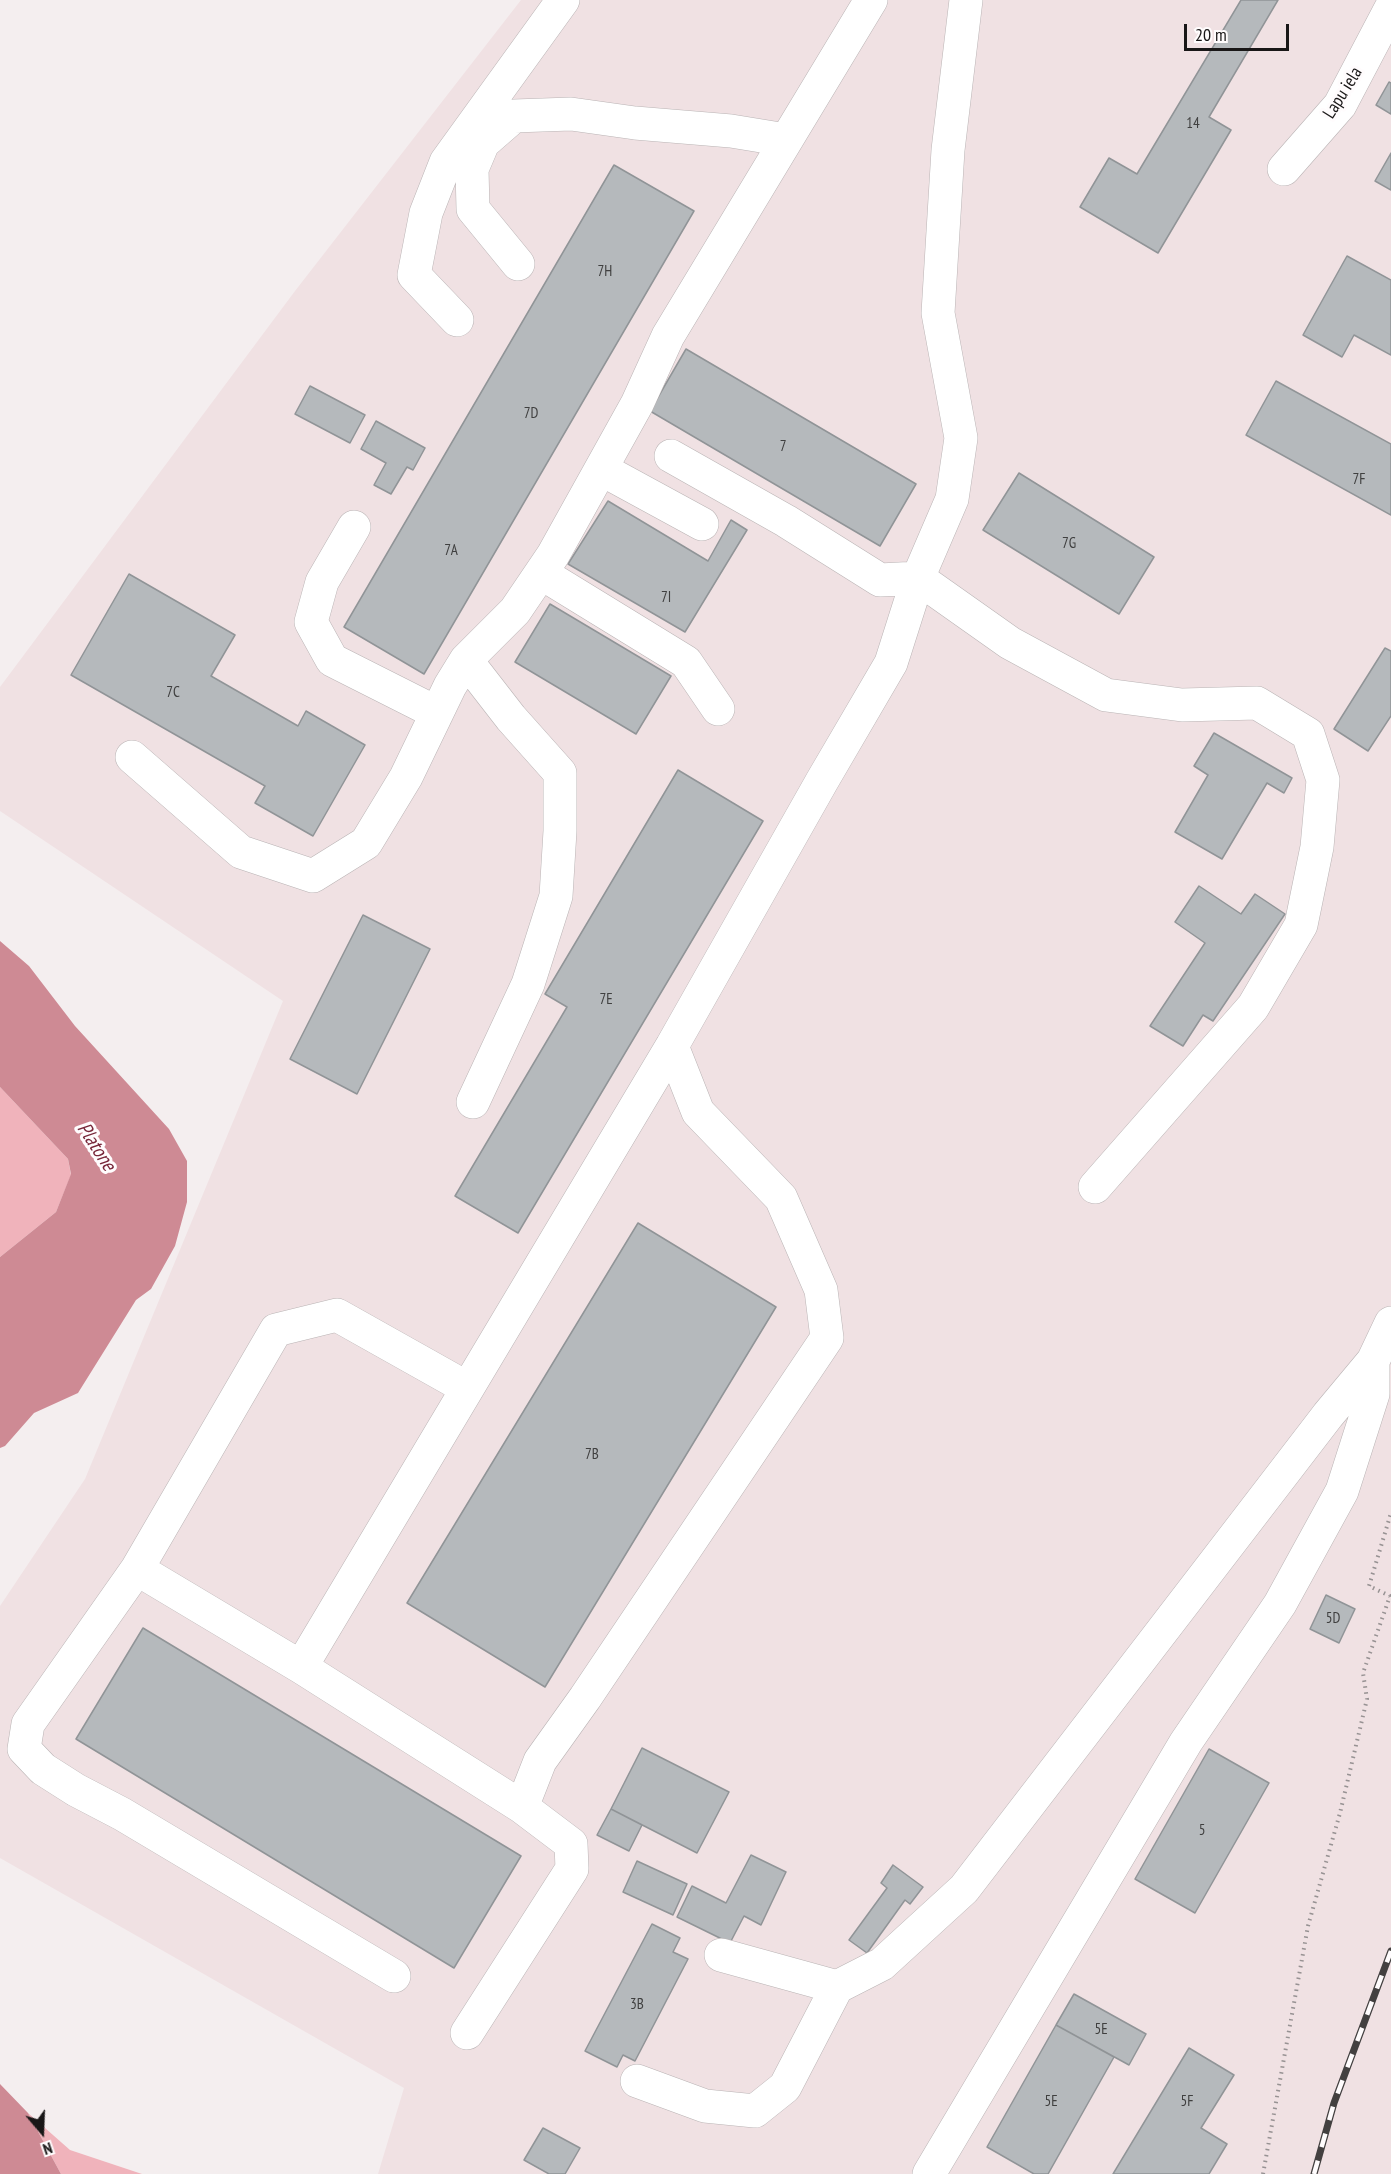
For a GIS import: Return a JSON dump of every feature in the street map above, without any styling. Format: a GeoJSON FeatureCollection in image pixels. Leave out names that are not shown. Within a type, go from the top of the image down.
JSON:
{"type":"FeatureCollection","features":[{"type":"Feature","properties":{"kind":"street"},"geometry":{"type":"LineString","coordinates":[[458,320],[414,275],[426,213],[446,162],[563,0]]}},
{"type":"Feature","properties":{"kind":"street"},"geometry":{"type":"LineString","coordinates":[[132,757],[242,852],[313,876],[366,843],[406,777],[436,712],[466,660],[515,610],[553,555],[637,404],[668,336],[871,0]]}},
{"type":"Feature","properties":{"kind":"street"},"geometry":{"type":"LineString","coordinates":[[301,1667],[672,1046],[891,663],[918,578],[952,499],[961,438],[938,313],[948,150],[966,0]]}},
{"type":"Feature","properties":{"kind":"street","name":"Lapu iela"},"geometry":{"type":"LineString","coordinates":[[1284,170],[1340,105],[1391,9]]}},
{"type":"Feature","properties":{"kind":"street"},"geometry":{"type":"LineString","coordinates":[[518,264],[473,209],[472,179],[472,169],[483,143],[514,116],[571,114],[635,123],[731,131],[786,140]]}},
{"type":"Feature","properties":{"kind":"street"},"geometry":{"type":"LineString","coordinates":[[671,456],[786,521],[880,580],[918,578],[1010,643],[1106,695],[1182,705],[1257,703],[1308,734],[1323,780],[1317,848],[1301,925],[1253,1006],[1095,1187]]}},
{"type":"Feature","properties":{"kind":"street"},"geometry":{"type":"LineString","coordinates":[[601,469],[702,524]]}},
{"type":"Feature","properties":{"kind":"street"},"geometry":{"type":"LineString","coordinates":[[354,527],[322,582],[311,622],[332,660],[436,712]]}},
{"type":"Feature","properties":{"kind":"street"},"geometry":{"type":"LineString","coordinates":[[541,573],[686,662],[718,709]]}},
{"type":"Feature","properties":{"kind":"street"},"geometry":{"type":"LineString","coordinates":[[466,660],[511,718],[560,772],[560,831],[556,896],[528,984],[473,1102]]}},
{"type":"Feature","properties":{"kind":"street"},"geometry":{"type":"LineString","coordinates":[[522,1806],[540,1761],[585,1698],[827,1338],[821,1290],[781,1198],[698,1112],[672,1046]]}},
{"type":"Feature","properties":{"kind":"street"},"geometry":{"type":"LineString","coordinates":[[394,1976],[122,1814],[76,1790],[43,1769],[24,1749],[28,1724],[137,1569],[276,1330],[337,1315],[467,1388]]}},
{"type":"Feature","properties":{"kind":"street"},"geometry":{"type":"LineString","coordinates":[[638,2081],[705,2106],[755,2111],[785,2087],[837,1987],[882,1964],[964,1890],[1328,1415],[1373,1361],[1391,1323]]}},
{"type":"Feature","properties":{"kind":"street"},"geometry":{"type":"LineString","coordinates":[[943,2166],[1186,1742],[1280,1604],[1342,1491],[1373,1394],[1373,1361]]}},
{"type":"Feature","properties":{"kind":"street"},"geometry":{"type":"LineString","coordinates":[[137,1569],[301,1667],[522,1806],[571,1844],[572,1869],[467,2033]]}},
{"type":"Feature","properties":{"kind":"street"},"geometry":{"type":"LineString","coordinates":[[721,1955],[837,1987]]}},
{"type":"Feature","properties":{"kind":"path"},"geometry":{"type":"LineString","coordinates":[[1263,2174],[1308,1926],[1340,1814],[1367,1699],[1363,1673],[1390,1596],[1369,1586],[1391,1513]]}},
{"type":"Feature","properties":{"kind":"shaded area"},"geometry":{"type":"Polygon","coordinates":[[[521,0],[1391,0],[1391,2174],[378,2174],[404,2088],[0,1858],[0,1606],[85,1479],[283,1001],[0,811],[0,687],[295,291],[521,0]]]}},
{"type":"Feature","properties":{"kind":"shaded area"},"geometry":{"type":"Polygon","coordinates":[[[0,1087],[68,1159],[71,1175],[56,1212],[0,1257],[0,1087]]]}},
{"type":"Feature","properties":{"kind":"shaded area"},"geometry":{"type":"Polygon","coordinates":[[[28,2113],[70,2150],[142,2174],[61,2174],[28,2113]]]}},
{"type":"Feature","properties":{"kind":"water","name":"Platone"},"geometry":{"type":"Polygon","coordinates":[[[0,941],[29,966],[75,1026],[169,1129],[187,1161],[187,1202],[175,1246],[151,1289],[136,1300],[78,1393],[34,1413],[5,1446],[0,1448],[0,1257],[56,1212],[71,1174],[68,1159],[0,1087],[0,941]]]}},
{"type":"Feature","properties":{"kind":"water"},"geometry":{"type":"Polygon","coordinates":[[[0,2084],[28,2113],[61,2174],[0,2174],[0,2084]]]}},
{"type":"Feature","properties":{"kind":"building"},"geometry":{"type":"Polygon","coordinates":[[[1241,0],[1278,0],[1209,117],[1231,130],[1158,253],[1080,207],[1109,158],[1137,174],[1241,0]]]}},
{"type":"Feature","properties":{"kind":"building"},"geometry":{"type":"Polygon","coordinates":[[[1389,82],[1391,83],[1391,114],[1376,105],[1389,82]]]}},
{"type":"Feature","properties":{"kind":"building"},"geometry":{"type":"Polygon","coordinates":[[[1391,153],[1391,190],[1375,181],[1391,153]]]}},
{"type":"Feature","properties":{"kind":"building"},"geometry":{"type":"Polygon","coordinates":[[[614,165],[694,211],[424,674],[344,627],[614,165]]]}},
{"type":"Feature","properties":{"kind":"building"},"geometry":{"type":"Polygon","coordinates":[[[1347,256],[1391,280],[1391,355],[1354,335],[1342,357],[1303,335],[1347,256]]]}},
{"type":"Feature","properties":{"kind":"building"},"geometry":{"type":"Polygon","coordinates":[[[686,349],[916,484],[880,546],[650,411],[686,349]]]}},
{"type":"Feature","properties":{"kind":"building"},"geometry":{"type":"Polygon","coordinates":[[[1276,381],[1391,444],[1391,515],[1246,435],[1276,381]]]}},
{"type":"Feature","properties":{"kind":"building"},"geometry":{"type":"Polygon","coordinates":[[[310,386],[365,415],[350,443],[295,414],[310,386]]]}},
{"type":"Feature","properties":{"kind":"building"},"geometry":{"type":"Polygon","coordinates":[[[376,421],[425,448],[413,470],[407,467],[391,494],[374,485],[386,463],[361,449],[376,421]]]}},
{"type":"Feature","properties":{"kind":"building"},"geometry":{"type":"Polygon","coordinates":[[[1019,473],[1154,557],[1119,614],[983,530],[1019,473]]]}},
{"type":"Feature","properties":{"kind":"building"},"geometry":{"type":"Polygon","coordinates":[[[608,501],[708,561],[731,520],[747,530],[685,632],[568,564],[608,501]]]}},
{"type":"Feature","properties":{"kind":"building"},"geometry":{"type":"Polygon","coordinates":[[[129,574],[235,635],[211,676],[298,726],[306,711],[365,745],[313,836],[255,803],[265,786],[71,675],[129,574]]]}},
{"type":"Feature","properties":{"kind":"building"},"geometry":{"type":"Polygon","coordinates":[[[550,604],[671,676],[636,734],[515,662],[550,604]]]}},
{"type":"Feature","properties":{"kind":"building"},"geometry":{"type":"Polygon","coordinates":[[[1385,648],[1391,651],[1391,716],[1368,751],[1334,729],[1385,648]]]}},
{"type":"Feature","properties":{"kind":"building"},"geometry":{"type":"Polygon","coordinates":[[[1214,733],[1292,778],[1284,793],[1267,783],[1222,859],[1175,832],[1208,775],[1194,766],[1214,733]]]}},
{"type":"Feature","properties":{"kind":"building"},"geometry":{"type":"Polygon","coordinates":[[[678,770],[763,821],[518,1233],[455,1196],[567,1007],[545,994],[678,770]]]}},
{"type":"Feature","properties":{"kind":"building"},"geometry":{"type":"Polygon","coordinates":[[[1199,886],[1241,914],[1255,894],[1285,914],[1213,1021],[1203,1015],[1183,1046],[1150,1026],[1205,943],[1175,922],[1199,886]]]}},
{"type":"Feature","properties":{"kind":"building"},"geometry":{"type":"Polygon","coordinates":[[[363,915],[430,949],[357,1094],[290,1059],[363,915]]]}},
{"type":"Feature","properties":{"kind":"building"},"geometry":{"type":"Polygon","coordinates":[[[638,1223],[776,1307],[545,1687],[407,1603],[638,1223]]]}},
{"type":"Feature","properties":{"kind":"building"},"geometry":{"type":"Polygon","coordinates":[[[1326,1595],[1355,1609],[1339,1643],[1310,1629],[1326,1595]]]}},
{"type":"Feature","properties":{"kind":"building"},"geometry":{"type":"Polygon","coordinates":[[[143,1628],[521,1856],[454,1968],[76,1739],[143,1628]]]}},
{"type":"Feature","properties":{"kind":"building"},"geometry":{"type":"Polygon","coordinates":[[[642,1748],[729,1792],[697,1853],[611,1809],[642,1748]]]}},
{"type":"Feature","properties":{"kind":"building"},"geometry":{"type":"Polygon","coordinates":[[[1209,1749],[1269,1783],[1195,1913],[1135,1879],[1209,1749]]]}},
{"type":"Feature","properties":{"kind":"building"},"geometry":{"type":"Polygon","coordinates":[[[611,1809],[642,1825],[629,1851],[597,1835],[611,1809]]]}},
{"type":"Feature","properties":{"kind":"building"},"geometry":{"type":"Polygon","coordinates":[[[751,1855],[786,1872],[761,1925],[744,1916],[730,1943],[677,1917],[692,1886],[726,1903],[751,1855]]]}},
{"type":"Feature","properties":{"kind":"building"},"geometry":{"type":"Polygon","coordinates":[[[637,1861],[687,1884],[673,1915],[623,1892],[637,1861]]]}},
{"type":"Feature","properties":{"kind":"building"},"geometry":{"type":"Polygon","coordinates":[[[893,1865],[923,1887],[910,1904],[905,1900],[867,1953],[849,1940],[887,1888],[881,1883],[893,1865]]]}},
{"type":"Feature","properties":{"kind":"building"},"geometry":{"type":"Polygon","coordinates":[[[652,1924],[680,1938],[673,1952],[688,1959],[635,2061],[623,2055],[617,2067],[585,2051],[652,1924]]]}},
{"type":"Feature","properties":{"kind":"building"},"geometry":{"type":"Polygon","coordinates":[[[1074,1994],[1146,2034],[1129,2065],[1056,2025],[1074,1994]]]}},
{"type":"Feature","properties":{"kind":"building"},"geometry":{"type":"Polygon","coordinates":[[[1056,2025],[1114,2057],[1048,2174],[1034,2174],[987,2147],[1056,2025]]]}},
{"type":"Feature","properties":{"kind":"building"},"geometry":{"type":"Polygon","coordinates":[[[1189,2048],[1234,2075],[1201,2128],[1227,2144],[1209,2174],[1113,2174],[1189,2048]]]}},
{"type":"Feature","properties":{"kind":"building"},"geometry":{"type":"Polygon","coordinates":[[[543,2128],[580,2148],[565,2174],[549,2174],[524,2160],[543,2128]]]}},
{"type":"Feature","properties":{"kind":"railway"},"geometry":{"type":"LineString","coordinates":[[1314,2174],[1334,2103],[1391,1951]]}}]}
